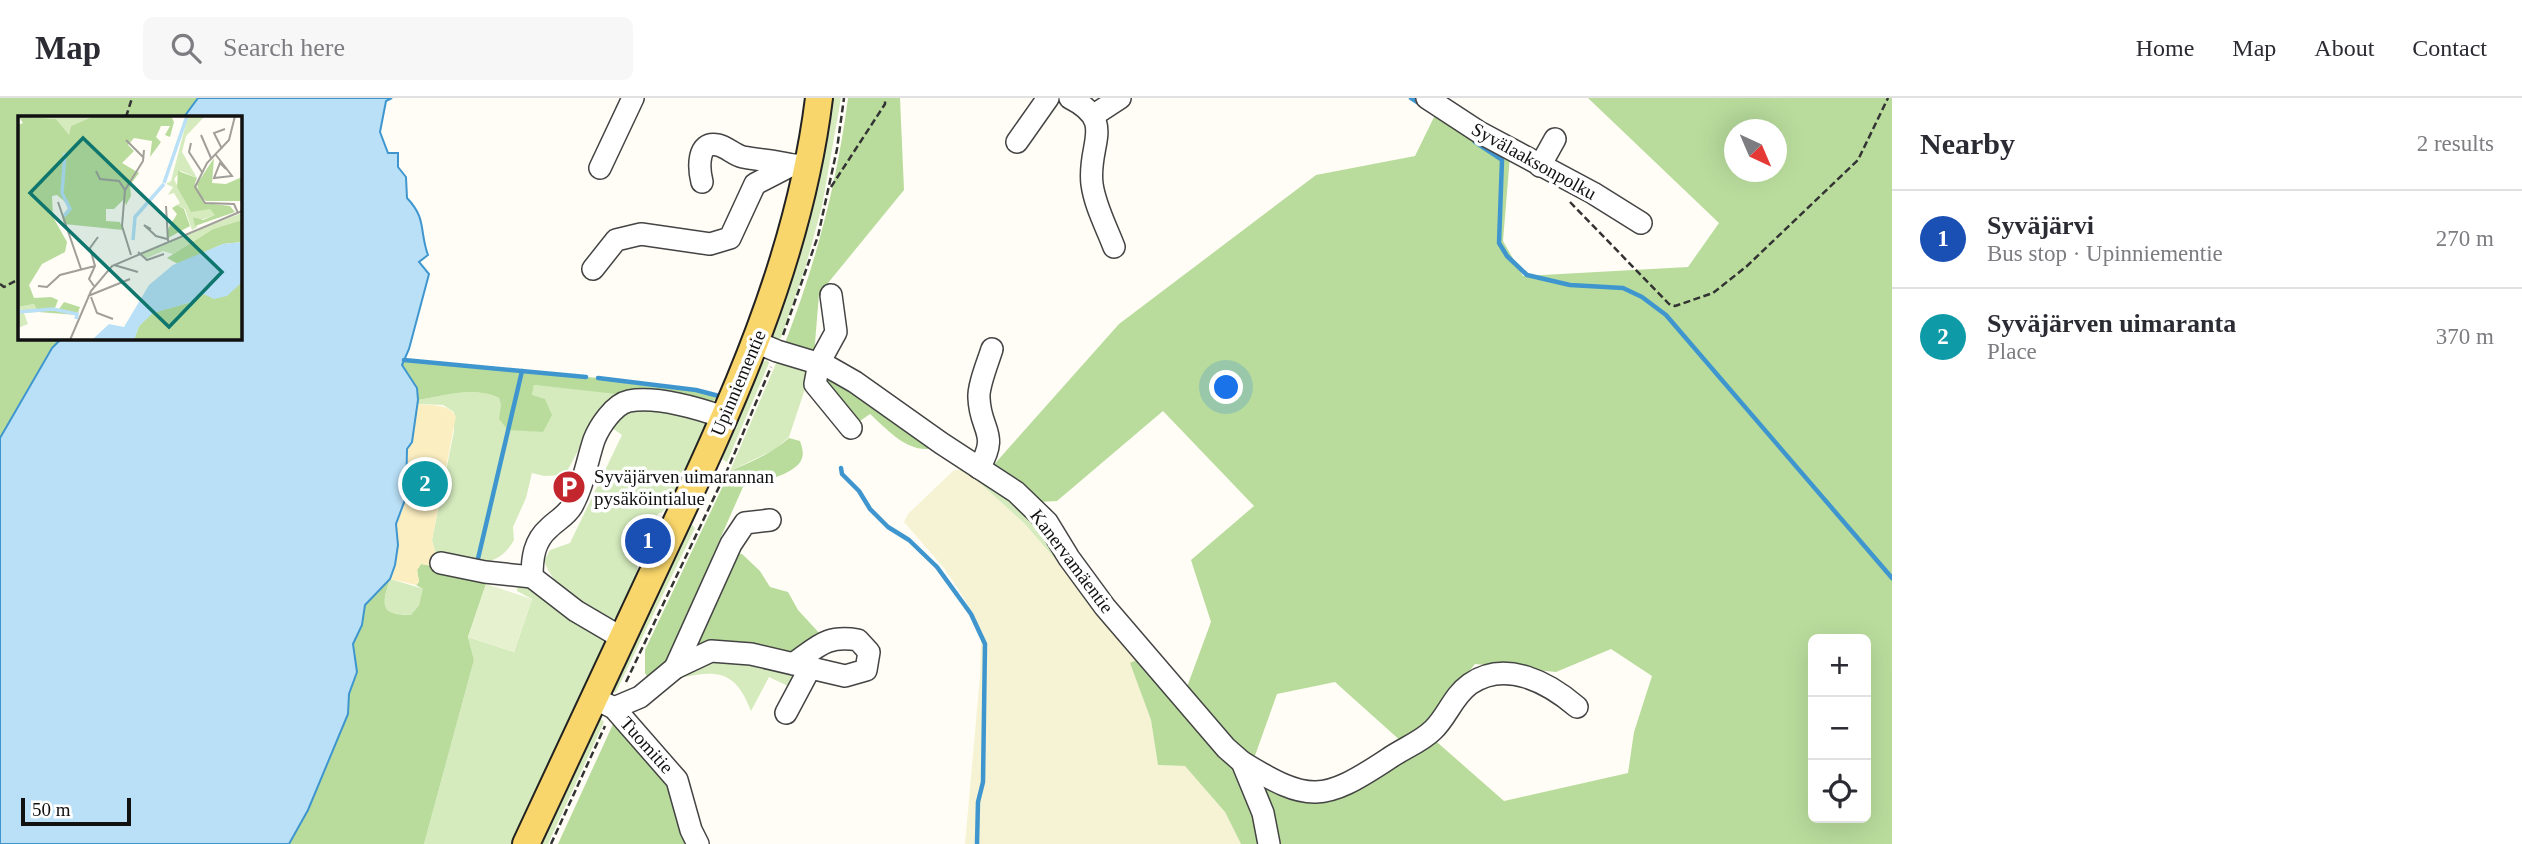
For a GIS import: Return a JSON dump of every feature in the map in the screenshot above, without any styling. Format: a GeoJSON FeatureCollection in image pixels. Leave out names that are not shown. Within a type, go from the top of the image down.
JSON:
{"type":"FeatureCollection","features":[{"type":"Feature","properties":{"kind":"main road","name":"Upinniementie"},"geometry":{"type":"LineString","coordinates":[[526,844],[604,703],[622,638],[756,342],[793,235],[800,165],[820,98]]}},
{"type":"Feature","properties":{"kind":"street"},"geometry":{"type":"LineString","coordinates":[[600,167],[633,98]]}},
{"type":"Feature","properties":{"kind":"street"},"geometry":{"type":"LineString","coordinates":[[1017,142],[1048,98]]}},
{"type":"Feature","properties":{"kind":"street"},"geometry":{"type":"LineString","coordinates":[[1070,98],[1085,106],[1094,115],[1097,131],[1090,165],[1092,187],[1114,247]]}},
{"type":"Feature","properties":{"kind":"street"},"geometry":{"type":"LineString","coordinates":[[1094,115],[1120,98]]}},
{"type":"Feature","properties":{"kind":"street","name":"Syvälaaksonpolku"},"geometry":{"type":"LineString","coordinates":[[1427,98],[1479,132],[1593,193],[1642,223]]}},
{"type":"Feature","properties":{"kind":"street"},"geometry":{"type":"LineString","coordinates":[[1540,166],[1555,139]]}},
{"type":"Feature","properties":{"kind":"street"},"geometry":{"type":"LineString","coordinates":[[702,182],[700,157],[705,149],[711,146],[719,145],[738,156],[800,165]]}},
{"type":"Feature","properties":{"kind":"street"},"geometry":{"type":"LineString","coordinates":[[593,269],[616,240],[641,234],[710,244],[730,238],[755,184],[800,165]]}},
{"type":"Feature","properties":{"kind":"street"},"geometry":{"type":"LineString","coordinates":[[831,295],[836,332],[819,363],[815,384],[851,428]]}},
{"type":"Feature","properties":{"kind":"street","name":"Kanervamäentie"},"geometry":{"type":"LineString","coordinates":[[756,342],[819,363],[855,382],[1016,492],[1047,522],[1069,558],[1105,607],[1226,748],[1242,762],[1263,813],[1269,844]]}},
{"type":"Feature","properties":{"kind":"street"},"geometry":{"type":"LineString","coordinates":[[979,468],[989,451],[987,429],[978,397],[992,349]]}},
{"type":"Feature","properties":{"kind":"street"},"geometry":{"type":"LineString","coordinates":[[532,577],[532,558],[536,545],[547,530],[565,517],[573,505],[596,436],[609,415],[627,401],[662,402],[723,417]]}},
{"type":"Feature","properties":{"kind":"street"},"geometry":{"type":"LineString","coordinates":[[675,668],[732,544],[745,523],[770,520]]}},
{"type":"Feature","properties":{"kind":"street"},"geometry":{"type":"LineString","coordinates":[[441,563],[485,572],[532,577],[576,611],[622,638]]}},
{"type":"Feature","properties":{"kind":"street"},"geometry":{"type":"LineString","coordinates":[[604,703],[640,697],[675,668],[711,651],[751,654],[802,666],[786,713]]}},
{"type":"Feature","properties":{"kind":"street"},"geometry":{"type":"LineString","coordinates":[[1242,762],[1277,784],[1295,790],[1330,790],[1348,784],[1434,730],[1458,695],[1470,684],[1495,675],[1532,677],[1549,685],[1577,707]]}},
{"type":"Feature","properties":{"kind":"street","name":"Tuomitie"},"geometry":{"type":"LineString","coordinates":[[604,703],[677,780],[697,844]]}},
{"type":"Feature","properties":{"kind":"path"},"geometry":{"type":"LineString","coordinates":[[126,116],[132,98]]}},
{"type":"Feature","properties":{"kind":"path"},"geometry":{"type":"LineString","coordinates":[[829,190],[885,104],[885,98]]}},
{"type":"Feature","properties":{"kind":"path"},"geometry":{"type":"LineString","coordinates":[[1566,197],[1669,304],[1675,306],[1713,293],[1747,266],[1858,160],[1888,98]]}},
{"type":"Feature","properties":{"kind":"path"},"geometry":{"type":"LineString","coordinates":[[0,284],[4,287],[18,280]]}},
{"type":"Feature","properties":{"kind":"shaded area"},"geometry":{"type":"Polygon","coordinates":[[[954,470],[963,470],[970,474],[1025,524],[1062,567],[1098,600],[1143,657],[1131,664],[1151,720],[1158,765],[1185,766],[1225,812],[1241,844],[965,844],[981,640],[974,616],[960,592],[944,568],[904,522],[908,514],[954,470]]]}},
{"type":"Feature","properties":{"kind":"green space"},"geometry":{"type":"Polygon","coordinates":[[[0,98],[198,98],[185,116],[18,116],[18,340],[60,340],[52,348],[0,438],[0,98]]]}},
{"type":"Feature","properties":{"kind":"green space"},"geometry":{"type":"Polygon","coordinates":[[[832,98],[841,98],[822,206],[806,265],[781,338],[774,340],[771,333],[800,247],[822,158],[832,98]]]}},
{"type":"Feature","properties":{"kind":"green space"},"geometry":{"type":"Polygon","coordinates":[[[848,98],[900,98],[904,190],[819,294],[814,355],[785,343],[824,222],[838,161],[848,98]]]}},
{"type":"Feature","properties":{"kind":"green space"},"geometry":{"type":"Polygon","coordinates":[[[1588,98],[1892,98],[1892,844],[1275,844],[1250,771],[1299,795],[1430,736],[1504,801],[1628,773],[1634,732],[1652,676],[1611,649],[1556,672],[1475,664],[1433,717],[1403,743],[1335,682],[1277,694],[1252,764],[1184,695],[1211,622],[1191,560],[1254,506],[1163,411],[1057,501],[1039,502],[990,469],[1119,324],[1316,175],[1415,156],[1438,109],[1510,156],[1503,241],[1523,276],[1688,267],[1719,223],[1588,98]]]}},
{"type":"Feature","properties":{"kind":"green space"},"geometry":{"type":"Polygon","coordinates":[[[404,360],[598,378],[696,390],[719,396],[712,402],[700,403],[534,385],[532,395],[545,399],[552,415],[543,432],[508,430],[499,419],[499,398],[490,394],[469,392],[418,400],[417,388],[402,365],[404,360]]]}},
{"type":"Feature","properties":{"kind":"green space"},"geometry":{"type":"Polygon","coordinates":[[[767,360],[769,363],[727,462],[722,459],[725,445],[760,364],[767,360]]]}},
{"type":"Feature","properties":{"kind":"green space"},"geometry":{"type":"Polygon","coordinates":[[[777,361],[798,362],[810,374],[789,437],[776,449],[730,471],[777,361]]]}},
{"type":"Feature","properties":{"kind":"green space"},"geometry":{"type":"Polygon","coordinates":[[[822,374],[829,374],[928,443],[928,449],[904,442],[870,414],[860,421],[837,404],[822,374]]]}},
{"type":"Feature","properties":{"kind":"green space"},"geometry":{"type":"Polygon","coordinates":[[[534,385],[627,394],[595,419],[565,475],[544,476],[532,473],[526,498],[513,527],[514,540],[499,557],[480,562],[437,558],[432,540],[454,431],[454,412],[443,405],[417,404],[418,400],[469,392],[490,394],[499,398],[508,429],[543,432],[532,395],[534,385]]]}},
{"type":"Feature","properties":{"kind":"green space"},"geometry":{"type":"Polygon","coordinates":[[[637,406],[703,417],[708,427],[672,502],[659,513],[650,526],[636,557],[638,574],[620,612],[615,618],[605,621],[562,588],[544,561],[550,550],[570,543],[622,435],[612,428],[619,418],[637,406]]]}},
{"type":"Feature","properties":{"kind":"green space"},"geometry":{"type":"Polygon","coordinates":[[[789,438],[800,441],[803,454],[799,464],[777,477],[743,487],[712,557],[729,553],[742,554],[760,571],[770,587],[788,592],[798,610],[821,635],[794,656],[714,645],[650,682],[645,673],[645,650],[730,471],[768,453],[789,438]]]}},
{"type":"Feature","properties":{"kind":"green space"},"geometry":{"type":"Polygon","coordinates":[[[970,474],[1015,495],[1098,600],[1062,567],[1025,524],[970,474]]]}},
{"type":"Feature","properties":{"kind":"green space"},"geometry":{"type":"Polygon","coordinates":[[[689,526],[695,528],[614,692],[612,690],[689,526]]]}},
{"type":"Feature","properties":{"kind":"green space"},"geometry":{"type":"Polygon","coordinates":[[[421,564],[480,575],[486,584],[468,637],[474,660],[424,844],[289,844],[308,810],[348,714],[349,694],[357,672],[353,644],[362,625],[365,605],[390,579],[385,595],[388,610],[411,615],[419,605],[423,589],[416,585],[419,582],[417,570],[421,564]]]}},
{"type":"Feature","properties":{"kind":"green space"},"geometry":{"type":"Polygon","coordinates":[[[390,579],[424,589],[419,605],[411,615],[388,610],[385,595],[390,579]]]}},
{"type":"Feature","properties":{"kind":"green space"},"geometry":{"type":"Polygon","coordinates":[[[518,579],[602,635],[605,645],[601,658],[511,844],[424,844],[474,660],[468,637],[514,652],[532,599],[517,591],[518,579]]]}},
{"type":"Feature","properties":{"kind":"green space"},"geometry":{"type":"Polygon","coordinates":[[[486,584],[532,599],[514,652],[468,637],[486,584]]]}},
{"type":"Feature","properties":{"kind":"green space"},"geometry":{"type":"Polygon","coordinates":[[[731,655],[796,674],[790,687],[769,677],[751,711],[739,688],[724,676],[705,674],[680,678],[677,675],[681,671],[731,655]]]}},
{"type":"Feature","properties":{"kind":"green space"},"geometry":{"type":"Polygon","coordinates":[[[1143,657],[1236,762],[1265,844],[1241,844],[1225,812],[1185,766],[1158,765],[1151,720],[1130,663],[1143,657]]]}},
{"type":"Feature","properties":{"kind":"green space"},"geometry":{"type":"Polygon","coordinates":[[[601,719],[604,722],[548,844],[537,844],[596,721],[601,719]]]}},
{"type":"Feature","properties":{"kind":"green space"},"geometry":{"type":"Polygon","coordinates":[[[614,722],[669,771],[696,844],[558,844],[614,722]]]}},
{"type":"Feature","properties":{"kind":"sand"},"geometry":{"type":"Polygon","coordinates":[[[417,404],[444,407],[456,416],[432,540],[437,558],[434,566],[421,564],[417,570],[419,582],[416,585],[390,579],[398,545],[396,524],[403,509],[408,471],[407,449],[412,442],[417,404]]]}},
{"type":"Feature","properties":{"kind":"water"},"geometry":{"type":"Polygon","coordinates":[[[198,98],[392,98],[386,101],[380,132],[388,153],[398,153],[398,167],[406,177],[407,198],[420,219],[428,255],[419,262],[429,274],[409,349],[402,365],[417,388],[418,400],[412,442],[407,449],[406,497],[396,524],[398,545],[395,565],[390,579],[365,605],[362,625],[353,644],[357,672],[349,694],[348,714],[308,810],[289,844],[0,844],[0,438],[52,348],[60,340],[242,340],[242,116],[185,116],[198,98]]]}},
{"type":"Feature","properties":{"kind":"waterway"},"geometry":{"type":"LineString","coordinates":[[1411,98],[1422,105]]}},
{"type":"Feature","properties":{"kind":"waterway"},"geometry":{"type":"LineString","coordinates":[[1475,142],[1502,160],[1499,243],[1507,256],[1527,275],[1570,285],[1623,288],[1642,297],[1666,315],[1892,578]]}},
{"type":"Feature","properties":{"kind":"waterway"},"geometry":{"type":"LineString","coordinates":[[404,360],[586,377]]}},
{"type":"Feature","properties":{"kind":"waterway"},"geometry":{"type":"LineString","coordinates":[[477,563],[522,371]]}},
{"type":"Feature","properties":{"kind":"waterway"},"geometry":{"type":"LineString","coordinates":[[598,378],[696,390],[719,396]]}},
{"type":"Feature","properties":{"kind":"waterway"},"geometry":{"type":"LineString","coordinates":[[841,468],[842,474],[859,491],[870,509],[937,567],[971,614],[985,644],[983,782],[978,802],[977,844]]}},
{"type":"Feature","properties":{"kind":"place","name":"Syväjärven uimaranta"},"geometry":{"type":"Point","coordinates":[425,484]}},
{"type":"Feature","properties":{"kind":"place","name":"Syväjärven uimarannan pysäköintialue"},"geometry":{"type":"Point","coordinates":[569,487]}},
{"type":"Feature","properties":{"kind":"place","name":"Syväjärvi"},"geometry":{"type":"Point","coordinates":[648,541]}}]}
